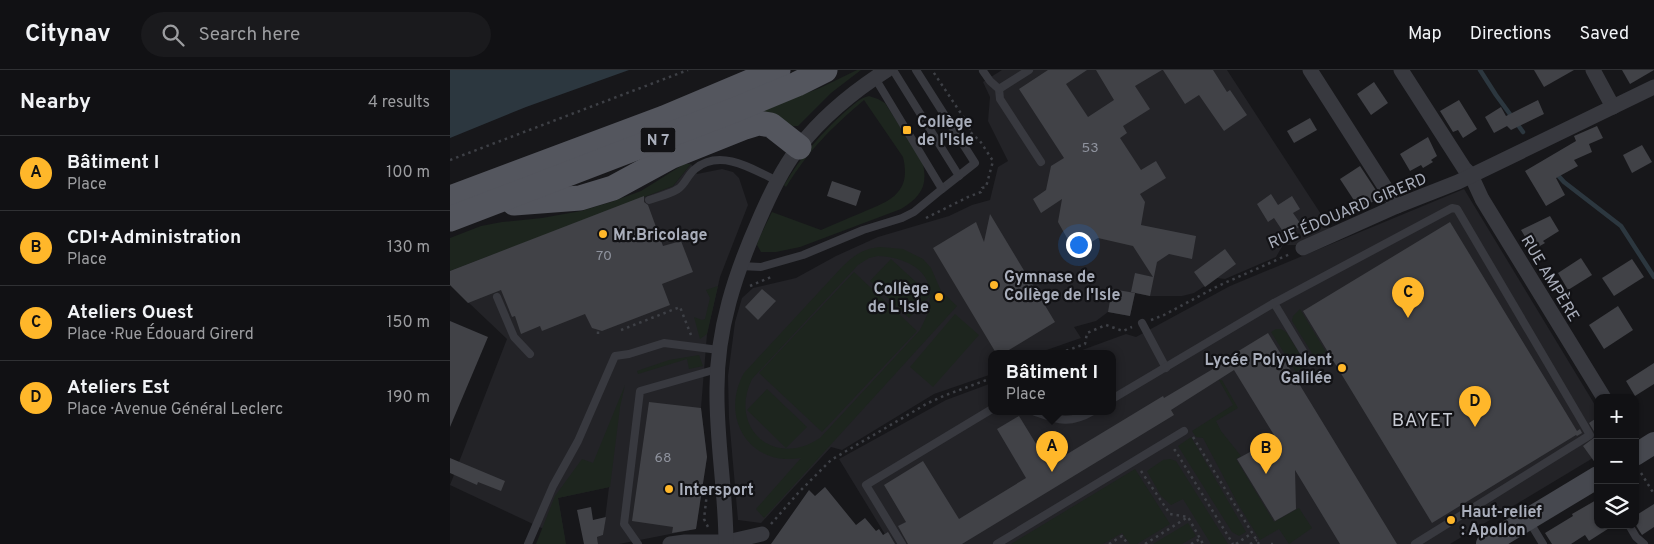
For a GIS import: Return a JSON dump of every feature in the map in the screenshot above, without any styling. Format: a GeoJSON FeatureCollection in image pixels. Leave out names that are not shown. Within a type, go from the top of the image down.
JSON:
{"type":"FeatureCollection","features":[{"type":"Feature","properties":{"kind":"main road","name":"N 7"},"geometry":{"type":"LineString","coordinates":[[450,198],[664,118],[778,70]]}},
{"type":"Feature","properties":{"kind":"main road","name":"N 7"},"geometry":{"type":"LineString","coordinates":[[450,219],[737,109],[825,70]]}},
{"type":"Feature","properties":{"kind":"main road"},"geometry":{"type":"LineString","coordinates":[[489,205],[580,198],[613,188],[670,157],[745,126],[758,123],[771,125],[799,147]]}},
{"type":"Feature","properties":{"kind":"main road"},"geometry":{"type":"LineString","coordinates":[[1487,544],[1594,479]]}},
{"type":"Feature","properties":{"kind":"street"},"geometry":{"type":"LineString","coordinates":[[1310,70],[1397,206]]}},
{"type":"Feature","properties":{"kind":"street","name":"RUE AMPÈRE"},"geometry":{"type":"LineString","coordinates":[[1401,70],[1464,168],[1471,175],[1482,199],[1602,394]]}},
{"type":"Feature","properties":{"kind":"street"},"geometry":{"type":"LineString","coordinates":[[1593,70],[1614,107]]}},
{"type":"Feature","properties":{"kind":"street"},"geometry":{"type":"LineString","coordinates":[[726,543],[717,413],[717,368],[724,321],[740,266],[777,181],[799,147],[834,108],[881,74]]}},
{"type":"Feature","properties":{"kind":"street","name":"RUE ÉDOUARD GIRERD"},"geometry":{"type":"LineString","coordinates":[[1303,248],[1397,206],[1458,182],[1654,87]]}},
{"type":"Feature","properties":{"kind":"street"},"geometry":{"type":"LineString","coordinates":[[670,544],[685,542],[726,543],[762,534]]}},
{"type":"Feature","properties":{"kind":"lane"},"geometry":{"type":"LineString","coordinates":[[892,70],[958,176]]}},
{"type":"Feature","properties":{"kind":"lane"},"geometry":{"type":"LineString","coordinates":[[740,266],[761,267],[803,256],[863,230],[908,215],[975,163],[916,70]]}},
{"type":"Feature","properties":{"kind":"lane"},"geometry":{"type":"LineString","coordinates":[[983,70],[990,81],[999,89],[1000,99],[1041,162]]}},
{"type":"Feature","properties":{"kind":"lane"},"geometry":{"type":"LineString","coordinates":[[999,89],[1030,70]]}},
{"type":"Feature","properties":{"kind":"lane"},"geometry":{"type":"LineString","coordinates":[[881,74],[942,189]]}},
{"type":"Feature","properties":{"kind":"lane"},"geometry":{"type":"LineString","coordinates":[[649,200],[679,189],[694,169],[706,162],[718,159],[739,163],[777,181]]}},
{"type":"Feature","properties":{"kind":"lane"},"geometry":{"type":"LineString","coordinates":[[1116,397],[1274,303],[1452,208],[1457,209],[1590,435],[1415,544]]}},
{"type":"Feature","properties":{"kind":"lane"},"geometry":{"type":"LineString","coordinates":[[497,297],[514,337],[530,354]]}},
{"type":"Feature","properties":{"kind":"lane"},"geometry":{"type":"LineString","coordinates":[[1274,303],[1309,361]]}},
{"type":"Feature","properties":{"kind":"lane"},"geometry":{"type":"LineString","coordinates":[[1142,323],[1166,368]]}},
{"type":"Feature","properties":{"kind":"lane"},"geometry":{"type":"LineString","coordinates":[[528,544],[553,486],[578,441],[615,356],[629,354],[664,343],[719,350]]}},
{"type":"Feature","properties":{"kind":"lane"},"geometry":{"type":"LineString","coordinates":[[638,544],[624,524],[640,391],[717,368]]}},
{"type":"Feature","properties":{"kind":"lane"},"geometry":{"type":"LineString","coordinates":[[902,544],[866,485],[988,411]]}},
{"type":"Feature","properties":{"kind":"lane"},"geometry":{"type":"LineString","coordinates":[[1046,415],[1063,420],[1086,415]]}},
{"type":"Feature","properties":{"kind":"lane"},"geometry":{"type":"LineString","coordinates":[[997,544],[1184,431]]}},
{"type":"Feature","properties":{"kind":"lane"},"geometry":{"type":"LineString","coordinates":[[1528,519],[1543,544]]}},
{"type":"Feature","properties":{"kind":"lane"},"geometry":{"type":"LineString","coordinates":[[1632,529],[1644,544]]}},
{"type":"Feature","properties":{"kind":"path"},"geometry":{"type":"LineString","coordinates":[[450,160],[688,70]]}},
{"type":"Feature","properties":{"kind":"path"},"geometry":{"type":"LineString","coordinates":[[932,70],[970,127],[969,131]]}},
{"type":"Feature","properties":{"kind":"path","name":"RUE ÉDOUARD GIRERD"},"geometry":{"type":"LineString","coordinates":[[1068,350],[1086,344],[1087,333],[1106,325],[1123,331],[1164,315],[1218,286],[1303,248]]}},
{"type":"Feature","properties":{"kind":"path"},"geometry":{"type":"LineString","coordinates":[[621,330],[680,307],[695,346]]}},
{"type":"Feature","properties":{"kind":"path"},"geometry":{"type":"LineString","coordinates":[[762,534],[799,492],[831,460],[928,404],[988,380]]}},
{"type":"Feature","properties":{"kind":"path"},"geometry":{"type":"LineString","coordinates":[[1184,431],[1192,434],[1259,544]]}},
{"type":"Feature","properties":{"kind":"path"},"geometry":{"type":"LineString","coordinates":[[1166,455],[1175,450],[1234,544],[1252,533]]}},
{"type":"Feature","properties":{"kind":"path"},"geometry":{"type":"LineString","coordinates":[[1641,455],[1654,494]]}},
{"type":"Feature","properties":{"kind":"path"},"geometry":{"type":"LineString","coordinates":[[1141,471],[1170,514],[1188,517]]}},
{"type":"Feature","properties":{"kind":"path"},"geometry":{"type":"LineString","coordinates":[[1188,517],[1203,544]]}},
{"type":"Feature","properties":{"kind":"path"},"geometry":{"type":"LineString","coordinates":[[1145,544],[1188,517]]}},
{"type":"Feature","properties":{"kind":"path"},"geometry":{"type":"LineString","coordinates":[[1109,544],[1122,536],[1128,544]]}},
{"type":"Feature","properties":{"kind":"path"},"geometry":{"type":"LineString","coordinates":[[1191,544],[1200,539]]}},
{"type":"Feature","properties":{"kind":"path"},"geometry":{"type":"LineString","coordinates":[[1250,544],[1257,540]]}},
{"type":"Feature","properties":{"kind":"shaded area"},"geometry":{"type":"Polygon","coordinates":[[[450,70],[629,70],[526,107],[450,138],[450,70]]]}},
{"type":"Feature","properties":{"kind":"shaded area"},"geometry":{"type":"Polygon","coordinates":[[[857,70],[861,70],[831,93],[798,126],[793,126],[782,120],[720,126],[820,88],[857,70]]]}},
{"type":"Feature","properties":{"kind":"shaded area","name":"Collège de L'Isle"},"geometry":{"type":"Polygon","coordinates":[[[1002,70],[1227,70],[1332,231],[1297,245],[1283,245],[1276,257],[1225,279],[1217,278],[1194,293],[1182,296],[1150,296],[1135,293],[1130,316],[1108,312],[1096,321],[1074,327],[1081,338],[1047,350],[988,350],[988,375],[934,394],[842,450],[831,447],[761,523],[738,520],[729,418],[728,376],[735,322],[742,298],[753,288],[796,278],[836,256],[878,237],[949,216],[972,205],[990,200],[998,167],[1008,161],[988,121],[990,97],[983,82],[1002,70]]]}},
{"type":"Feature","properties":{"kind":"shaded area"},"geometry":{"type":"Polygon","coordinates":[[[869,96],[885,103],[922,161],[924,184],[922,190],[914,200],[901,209],[800,247],[776,252],[761,252],[757,245],[758,240],[772,212],[821,230],[889,200],[901,188],[905,170],[903,157],[864,100],[821,140],[786,187],[784,185],[804,155],[828,128],[854,104],[869,96]]]}},
{"type":"Feature","properties":{"kind":"shaded area"},"geometry":{"type":"Polygon","coordinates":[[[684,164],[691,164],[673,186],[450,271],[450,238],[481,226],[581,211],[611,202],[641,191],[684,164]]]}},
{"type":"Feature","properties":{"kind":"shaded area"},"geometry":{"type":"Polygon","coordinates":[[[691,164],[697,174],[722,169],[733,172],[739,178],[748,205],[720,277],[707,334],[701,408],[707,457],[696,529],[619,544],[598,544],[597,537],[603,535],[609,487],[558,498],[565,539],[450,485],[507,339],[450,285],[450,271],[673,186],[691,164]]]}},
{"type":"Feature","properties":{"kind":"shaded area","name":"Lycée Polyvalent Galilée"},"geometry":{"type":"Polygon","coordinates":[[[1464,189],[1594,403],[1594,457],[1450,544],[891,544],[839,459],[946,400],[988,384],[988,415],[1116,415],[1116,350],[1082,350],[1126,334],[1136,337],[1230,286],[1464,189]]]}},
{"type":"Feature","properties":{"kind":"shaded area"},"geometry":{"type":"Polygon","coordinates":[[[880,247],[903,249],[923,259],[931,268],[941,291],[957,306],[764,518],[756,509],[801,458],[783,459],[767,455],[754,447],[744,436],[738,422],[735,407],[737,390],[744,373],[842,267],[859,253],[880,247]],[[887,257],[869,258],[858,265],[752,379],[746,397],[746,413],[751,427],[760,438],[772,446],[787,449],[803,446],[820,438],[920,330],[928,313],[930,296],[909,318],[870,281],[891,259],[930,295],[929,285],[925,277],[913,265],[887,257]]]}},
{"type":"Feature","properties":{"kind":"shaded area"},"geometry":{"type":"Polygon","coordinates":[[[854,272],[917,331],[822,432],[759,373],[854,272]]]}},
{"type":"Feature","properties":{"kind":"shaded area"},"geometry":{"type":"Polygon","coordinates":[[[718,286],[707,334],[700,339],[694,317],[702,320],[705,319],[710,298],[706,290],[718,286]]]}},
{"type":"Feature","properties":{"kind":"shaded area"},"geometry":{"type":"Polygon","coordinates":[[[1300,309],[1326,352],[1315,358],[1292,321],[1293,316],[1300,309]]]}},
{"type":"Feature","properties":{"kind":"shaded area"},"geometry":{"type":"Polygon","coordinates":[[[955,314],[979,335],[933,387],[910,367],[955,314]]]}},
{"type":"Feature","properties":{"kind":"shaded area"},"geometry":{"type":"Polygon","coordinates":[[[1276,329],[1286,332],[1307,365],[1296,372],[1271,332],[1276,329]]]}},
{"type":"Feature","properties":{"kind":"shaded area"},"geometry":{"type":"Polygon","coordinates":[[[699,355],[703,366],[689,369],[687,359],[638,374],[637,371],[669,360],[699,355]]]}},
{"type":"Feature","properties":{"kind":"shaded area"},"geometry":{"type":"Polygon","coordinates":[[[1219,380],[1222,380],[1238,408],[1216,421],[1221,431],[1241,456],[1236,459],[1274,522],[1299,508],[1312,528],[1289,544],[1279,529],[1260,540],[1238,504],[1203,438],[1196,437],[1192,431],[1233,405],[1219,380]]]}},
{"type":"Feature","properties":{"kind":"shaded area"},"geometry":{"type":"Polygon","coordinates":[[[625,385],[620,407],[610,487],[558,498],[566,544],[536,544],[555,496],[582,459],[593,463],[625,385]]]}},
{"type":"Feature","properties":{"kind":"shaded area"},"geometry":{"type":"Polygon","coordinates":[[[767,389],[807,427],[786,448],[747,410],[767,389]]]}},
{"type":"Feature","properties":{"kind":"shaded area"},"geometry":{"type":"Polygon","coordinates":[[[1191,437],[1246,532],[1239,536],[1232,532],[1178,446],[1191,437]]]}},
{"type":"Feature","properties":{"kind":"shaded area"},"geometry":{"type":"Polygon","coordinates":[[[1170,459],[1176,461],[1228,544],[1211,544],[1183,499],[1171,505],[1161,496],[1147,471],[1163,460],[1170,459]]]}},
{"type":"Feature","properties":{"kind":"shaded area"},"geometry":{"type":"Polygon","coordinates":[[[1135,469],[1170,524],[1137,544],[1130,544],[1122,533],[1103,544],[1011,544],[1135,469]]]}},
{"type":"Feature","properties":{"kind":"shaded area"},"geometry":{"type":"Polygon","coordinates":[[[1188,523],[1196,536],[1182,544],[1153,544],[1188,523]]]}},
{"type":"Feature","properties":{"kind":"building"},"geometry":{"type":"Polygon","coordinates":[[[1048,70],[1087,70],[1066,84],[1088,117],[1114,100],[1096,70],[1162,70],[1135,86],[1150,109],[1123,126],[1127,133],[1120,138],[1141,170],[1156,161],[1166,178],[1140,194],[1145,202],[1141,225],[1196,236],[1192,259],[1169,254],[1157,262],[1150,296],[1131,292],[1135,273],[1153,277],[1133,246],[1098,238],[1090,243],[1067,238],[1058,222],[1062,199],[1041,213],[1033,199],[1046,190],[1051,166],[1064,158],[1019,89],[1048,70]]]}},
{"type":"Feature","properties":{"kind":"building"},"geometry":{"type":"Polygon","coordinates":[[[1163,70],[1213,70],[1227,92],[1230,90],[1247,115],[1224,131],[1199,95],[1185,104],[1163,70]]]}},
{"type":"Feature","properties":{"kind":"building"},"geometry":{"type":"Polygon","coordinates":[[[1534,70],[1574,70],[1544,87],[1534,70]]]}},
{"type":"Feature","properties":{"kind":"building"},"geometry":{"type":"Polygon","coordinates":[[[1622,70],[1654,70],[1630,84],[1622,70]]]}},
{"type":"Feature","properties":{"kind":"building"},"geometry":{"type":"Polygon","coordinates":[[[1374,82],[1388,103],[1371,115],[1357,94],[1374,82]]]}},
{"type":"Feature","properties":{"kind":"building"},"geometry":{"type":"Polygon","coordinates":[[[1459,100],[1477,129],[1463,138],[1458,130],[1453,132],[1440,111],[1459,100]]]}},
{"type":"Feature","properties":{"kind":"building"},"geometry":{"type":"Polygon","coordinates":[[[1538,100],[1544,114],[1511,130],[1507,126],[1494,133],[1485,117],[1501,107],[1506,116],[1538,100]]]}},
{"type":"Feature","properties":{"kind":"building"},"geometry":{"type":"Polygon","coordinates":[[[1310,118],[1317,130],[1294,143],[1287,131],[1310,118]]]}},
{"type":"Feature","properties":{"kind":"building"},"geometry":{"type":"Polygon","coordinates":[[[1597,126],[1603,138],[1589,144],[1592,152],[1574,160],[1578,166],[1556,178],[1565,195],[1546,206],[1525,171],[1576,141],[1574,136],[1597,126]]]}},
{"type":"Feature","properties":{"kind":"building"},"geometry":{"type":"Polygon","coordinates":[[[1428,137],[1437,156],[1431,160],[1433,162],[1423,168],[1421,165],[1410,171],[1400,154],[1428,137]]]}},
{"type":"Feature","properties":{"kind":"building"},"geometry":{"type":"Polygon","coordinates":[[[1642,145],[1652,162],[1632,173],[1623,155],[1642,145]]]}},
{"type":"Feature","properties":{"kind":"building"},"geometry":{"type":"Polygon","coordinates":[[[1360,166],[1381,198],[1359,208],[1340,179],[1360,166]]]}},
{"type":"Feature","properties":{"kind":"building"},"geometry":{"type":"Polygon","coordinates":[[[832,181],[861,191],[856,206],[827,196],[832,181]]]}},
{"type":"Feature","properties":{"kind":"building"},"geometry":{"type":"Polygon","coordinates":[[[1271,194],[1278,205],[1292,196],[1300,209],[1293,213],[1300,223],[1297,225],[1299,227],[1286,236],[1274,218],[1268,222],[1257,204],[1271,194]]]}},
{"type":"Feature","properties":{"kind":"building","name":"Mr.Bricolage"},"geometry":{"type":"Polygon","coordinates":[[[644,196],[644,202],[648,205],[663,246],[681,241],[693,272],[662,284],[670,305],[602,331],[592,328],[585,314],[542,331],[540,326],[521,334],[515,316],[512,317],[501,290],[468,303],[450,285],[450,271],[644,196]]]}},
{"type":"Feature","properties":{"kind":"building","name":"Gymnase de Collège de l'Isle"},"geometry":{"type":"Polygon","coordinates":[[[990,214],[1055,322],[1009,350],[994,350],[933,248],[976,222],[984,242],[990,214]]]}},
{"type":"Feature","properties":{"kind":"building"},"geometry":{"type":"Polygon","coordinates":[[[1550,216],[1559,231],[1533,250],[1521,230],[1550,216]]]}},
{"type":"Feature","properties":{"kind":"building"},"geometry":{"type":"Polygon","coordinates":[[[1450,222],[1577,431],[1580,429],[1582,433],[1432,523],[1303,311],[1450,222]]]}},
{"type":"Feature","properties":{"kind":"building"},"geometry":{"type":"Polygon","coordinates":[[[1225,249],[1236,264],[1205,287],[1194,272],[1225,249]]]}},
{"type":"Feature","properties":{"kind":"building"},"geometry":{"type":"Polygon","coordinates":[[[1581,258],[1592,275],[1568,290],[1558,273],[1581,258]]]}},
{"type":"Feature","properties":{"kind":"building"},"geometry":{"type":"Polygon","coordinates":[[[1632,259],[1644,277],[1614,296],[1602,278],[1632,259]]]}},
{"type":"Feature","properties":{"kind":"building"},"geometry":{"type":"Polygon","coordinates":[[[762,289],[776,301],[758,320],[745,307],[762,289]]]}},
{"type":"Feature","properties":{"kind":"building"},"geometry":{"type":"Polygon","coordinates":[[[1112,289],[1135,293],[1130,316],[1108,312],[1112,289]]]}},
{"type":"Feature","properties":{"kind":"building"},"geometry":{"type":"Polygon","coordinates":[[[1618,306],[1633,330],[1604,349],[1589,325],[1618,306]]]}},
{"type":"Feature","properties":{"kind":"building"},"geometry":{"type":"Polygon","coordinates":[[[450,321],[488,337],[450,427],[450,321]]]}},
{"type":"Feature","properties":{"kind":"building"},"geometry":{"type":"Polygon","coordinates":[[[1268,333],[1397,544],[1340,544],[1295,470],[1296,509],[1275,521],[1237,459],[1261,446],[1260,444],[1274,435],[1234,370],[1171,410],[1174,415],[962,544],[908,544],[898,526],[906,522],[884,485],[923,461],[959,519],[1026,478],[997,429],[1019,416],[1049,465],[1163,396],[1164,398],[1228,360],[1227,358],[1268,333]]]}},
{"type":"Feature","properties":{"kind":"building"},"geometry":{"type":"Polygon","coordinates":[[[1654,363],[1654,384],[1638,394],[1634,394],[1626,381],[1654,363]]]}},
{"type":"Feature","properties":{"kind":"building","name":"Intersport"},"geometry":{"type":"Polygon","coordinates":[[[649,402],[701,408],[707,457],[696,529],[672,533],[673,527],[632,521],[649,402]]]}},
{"type":"Feature","properties":{"kind":"building"},"geometry":{"type":"Polygon","coordinates":[[[1594,420],[1594,431],[1589,423],[1594,420]]]}},
{"type":"Feature","properties":{"kind":"building"},"geometry":{"type":"Polygon","coordinates":[[[1594,438],[1594,461],[1583,446],[1594,438]]]}},
{"type":"Feature","properties":{"kind":"building"},"geometry":{"type":"Polygon","coordinates":[[[450,458],[505,481],[501,491],[478,482],[477,485],[450,473],[450,458]]]}},
{"type":"Feature","properties":{"kind":"building"},"geometry":{"type":"Polygon","coordinates":[[[825,487],[856,525],[865,518],[876,531],[879,529],[883,535],[888,532],[895,544],[771,544],[809,490],[815,496],[825,487]]]}},
{"type":"Feature","properties":{"kind":"building"},"geometry":{"type":"Polygon","coordinates":[[[1594,501],[1594,529],[1608,529],[1589,541],[1585,535],[1571,544],[1552,544],[1545,533],[1573,516],[1572,514],[1594,501]]]}},
{"type":"Feature","properties":{"kind":"building"},"geometry":{"type":"Polygon","coordinates":[[[1654,504],[1654,527],[1642,535],[1638,529],[1639,513],[1654,504]]]}},
{"type":"Feature","properties":{"kind":"building"},"geometry":{"type":"Polygon","coordinates":[[[591,507],[593,520],[606,517],[603,535],[597,537],[598,544],[584,544],[577,510],[591,507]]]}},
{"type":"Feature","properties":{"kind":"waterway"},"geometry":{"type":"LineString","coordinates":[[1480,70],[1523,132]]}},
{"type":"Feature","properties":{"kind":"waterway"},"geometry":{"type":"LineString","coordinates":[[1555,172],[1564,182],[1621,226],[1654,277]]}},
{"type":"Feature","properties":{"kind":"place","name":"Collège de l'Isle"},"geometry":{"type":"Point","coordinates":[907,130]}},
{"type":"Feature","properties":{"kind":"place","name":"Mr.Bricolage"},"geometry":{"type":"Point","coordinates":[603,234]}},
{"type":"Feature","properties":{"kind":"place","name":"Gymnase de Collège de l'Isle"},"geometry":{"type":"Point","coordinates":[994,285]}},
{"type":"Feature","properties":{"kind":"place","name":"Collège de L'Isle"},"geometry":{"type":"Point","coordinates":[939,297]}},
{"type":"Feature","properties":{"kind":"place","name":"Ateliers Ouest"},"geometry":{"type":"Point","coordinates":[1408,318]}},
{"type":"Feature","properties":{"kind":"place","name":"Lycée Polyvalent Galilée"},"geometry":{"type":"Point","coordinates":[1342,368]}},
{"type":"Feature","properties":{"kind":"place","name":"Ateliers Est"},"geometry":{"type":"Point","coordinates":[1475,427]}},
{"type":"Feature","properties":{"kind":"place","name":"Bâtiment I"},"geometry":{"type":"Point","coordinates":[1052,472]}},
{"type":"Feature","properties":{"kind":"place","name":"CDI+Administration"},"geometry":{"type":"Point","coordinates":[1266,474]}},
{"type":"Feature","properties":{"kind":"place","name":"Intersport"},"geometry":{"type":"Point","coordinates":[669,489]}},
{"type":"Feature","properties":{"kind":"place","name":"Haut-relief : Apollon"},"geometry":{"type":"Point","coordinates":[1451,520]}},
{"type":"Feature","properties":{"kind":"district","name":"BAYET"},"geometry":{"type":"Point","coordinates":[1423,419]}}]}
